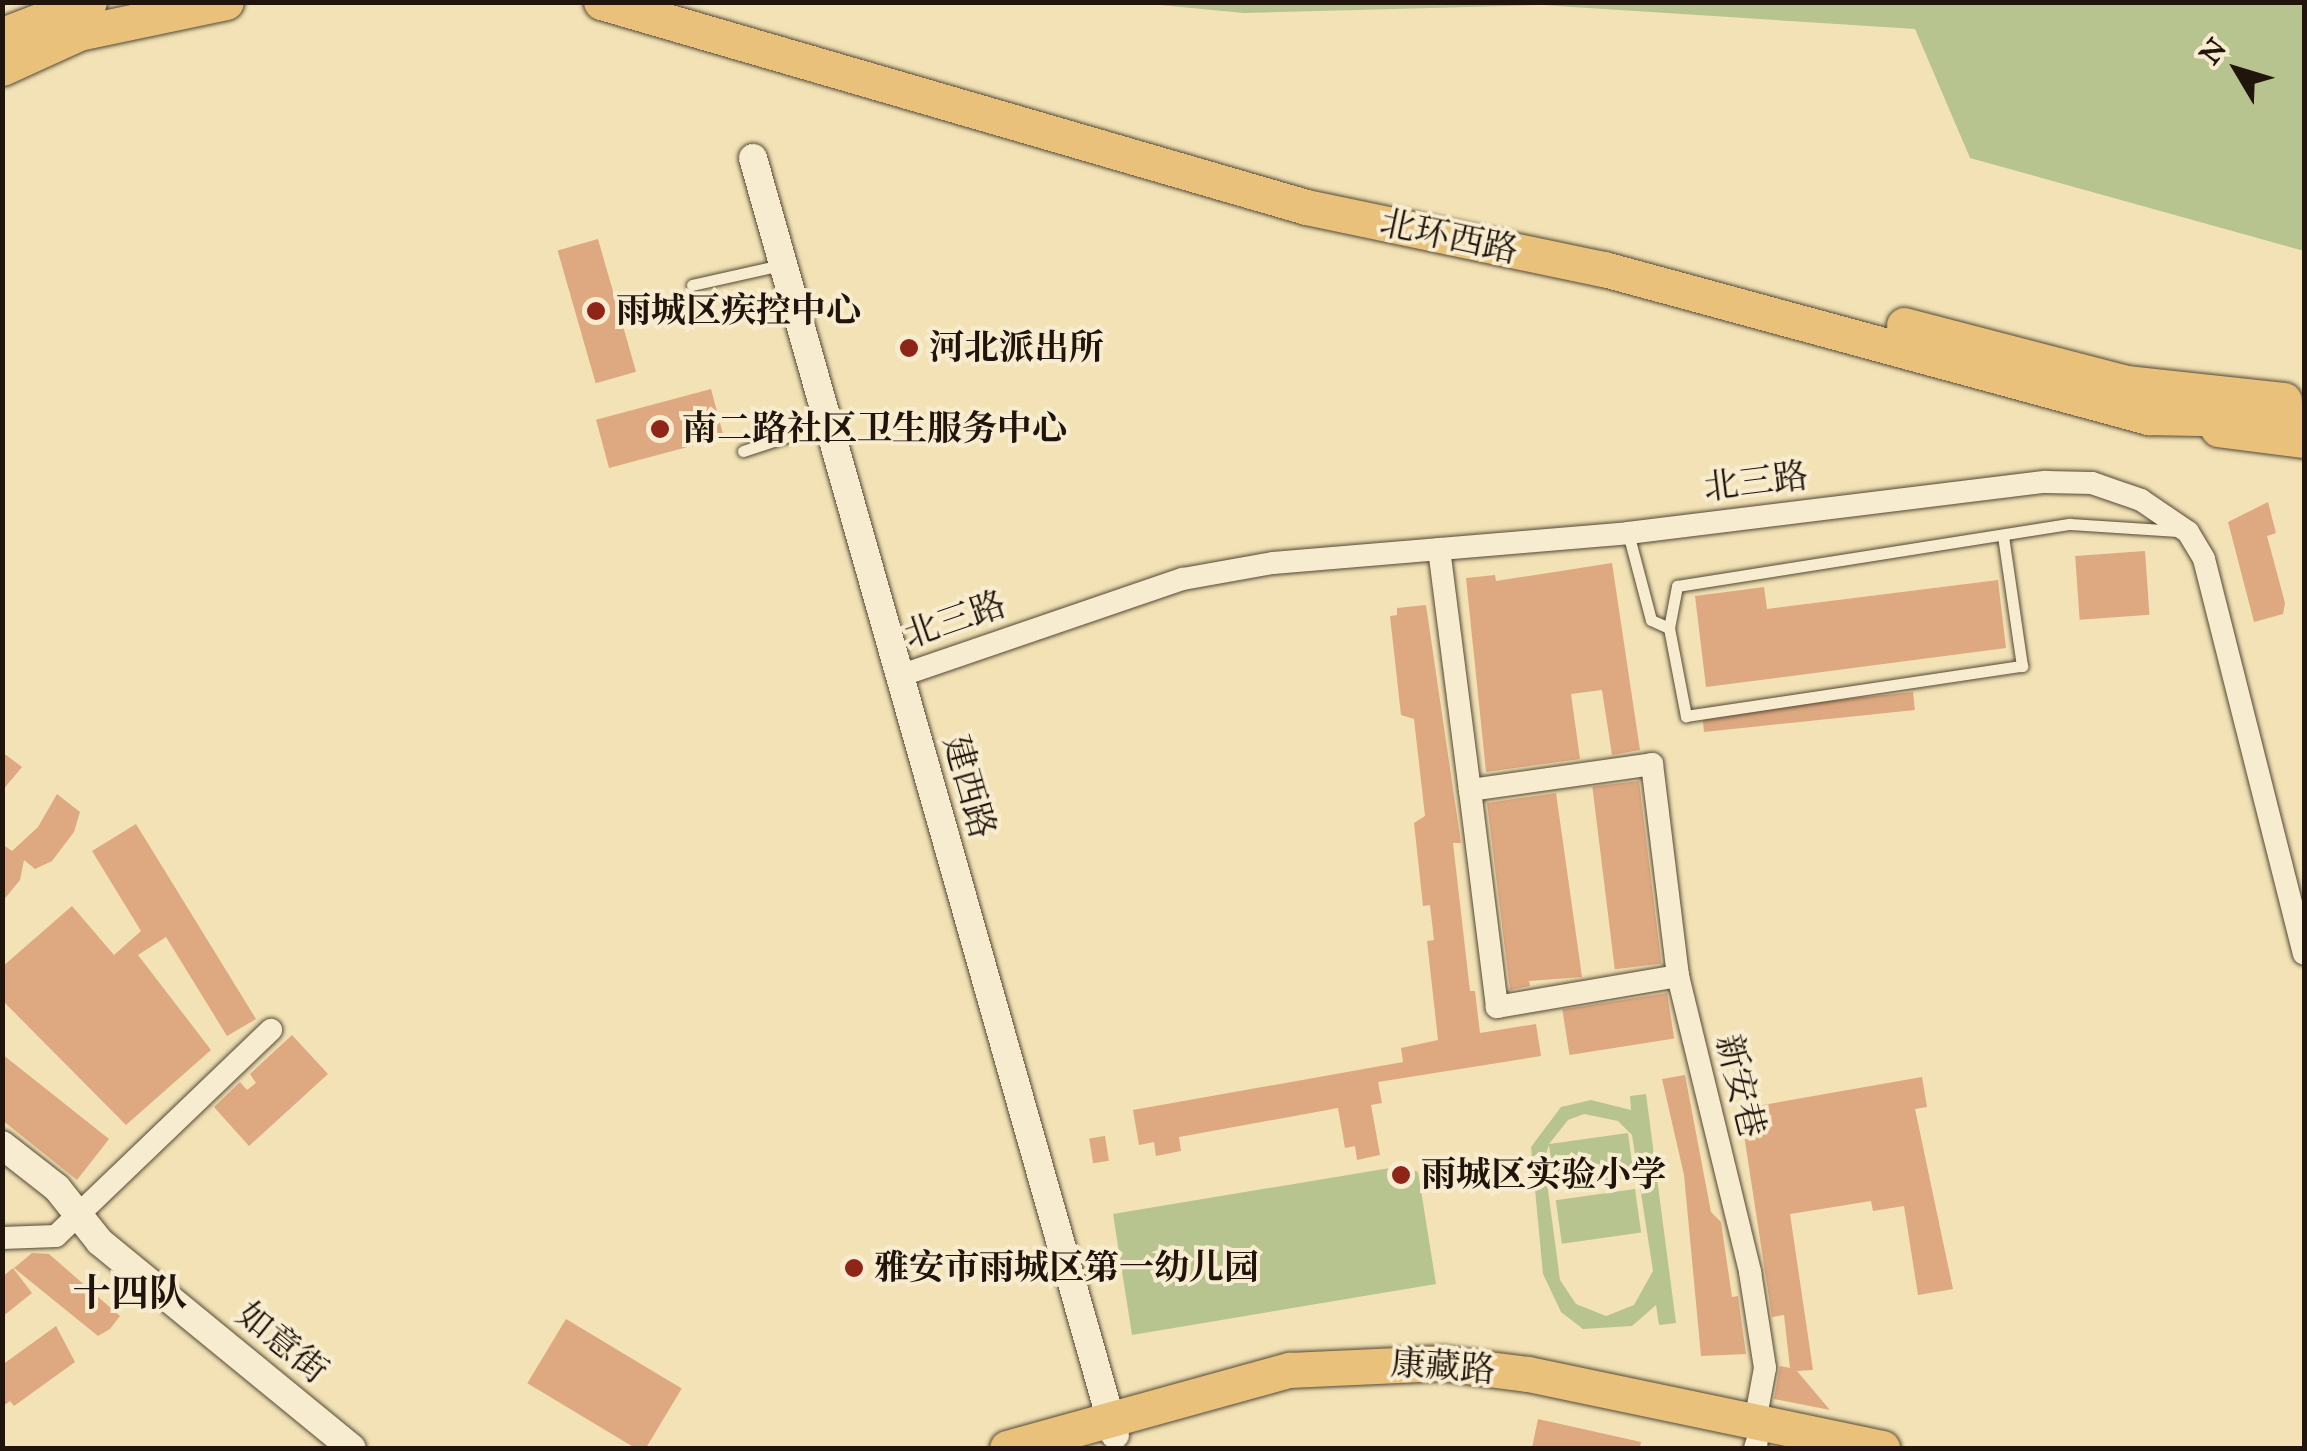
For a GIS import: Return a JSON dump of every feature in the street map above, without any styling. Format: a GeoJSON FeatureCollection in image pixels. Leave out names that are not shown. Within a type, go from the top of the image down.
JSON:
{"type":"FeatureCollection","features":[{"type":"Feature","properties":{"kind":"main road"},"geometry":{"type":"LineString","coordinates":[[2,34],[88,2]]}},
{"type":"Feature","properties":{"kind":"main road"},"geometry":{"type":"LineString","coordinates":[[2,68],[79,33],[226,2]]}},
{"type":"Feature","properties":{"kind":"main road","name":"北环西路"},"geometry":{"type":"LineString","coordinates":[[602,2],[1306,207],[1604,269],[2148,418],[2304,420]]}},
{"type":"Feature","properties":{"kind":"main road","name":"北环西路"},"geometry":{"type":"LineString","coordinates":[[666,2],[1306,188],[1608,246],[2127,383],[2304,400]]}},
{"type":"Feature","properties":{"kind":"main road"},"geometry":{"type":"LineString","coordinates":[[2148,418],[2304,440]]}},
{"type":"Feature","properties":{"kind":"main road","name":"康藏路"},"geometry":{"type":"LineString","coordinates":[[1070,1448],[1294,1391],[1436,1385],[1528,1393],[1762,1440],[1882,1448]]}},
{"type":"Feature","properties":{"kind":"main road","name":"康藏路"},"geometry":{"type":"LineString","coordinates":[[1007,1448],[1115,1434]]}},
{"type":"Feature","properties":{"kind":"street","name":"建西路"},"geometry":{"type":"LineString","coordinates":[[753,158],[1115,1434]]}},
{"type":"Feature","properties":{"kind":"street","name":"北三路"},"geometry":{"type":"LineString","coordinates":[[899,676],[1184,578],[1273,563],[1628,532],[2046,482],[2092,483],[2142,500],[2188,532]]}},
{"type":"Feature","properties":{"kind":"street"},"geometry":{"type":"LineString","coordinates":[[2188,532],[2204,560],[2304,954]]}},
{"type":"Feature","properties":{"kind":"street"},"geometry":{"type":"LineString","coordinates":[[1438,549],[1497,1006],[1678,976]]}},
{"type":"Feature","properties":{"kind":"street","name":"新安巷"},"geometry":{"type":"LineString","coordinates":[[1470,790],[1652,764],[1678,976],[1750,1272],[1766,1368],[1762,1440]]}},
{"type":"Feature","properties":{"kind":"street"},"geometry":{"type":"LineString","coordinates":[[2,1238],[56,1236],[272,1030]]}},
{"type":"Feature","properties":{"kind":"street","name":"如意街"},"geometry":{"type":"LineString","coordinates":[[2,1146],[58,1188],[100,1242],[352,1448]]}},
{"type":"Feature","properties":{"kind":"lane"},"geometry":{"type":"LineString","coordinates":[[692,285],[783,265]]}},
{"type":"Feature","properties":{"kind":"lane"},"geometry":{"type":"LineString","coordinates":[[743,451],[828,423]]}},
{"type":"Feature","properties":{"kind":"lane"},"geometry":{"type":"LineString","coordinates":[[2003,536],[2022,666],[1686,716],[1668,628],[1677,586],[2070,524],[2188,532]]}},
{"type":"Feature","properties":{"kind":"lane"},"geometry":{"type":"LineString","coordinates":[[1628,532],[1650,620],[1668,628]]}},
{"type":"Feature","properties":{"kind":"green space"},"geometry":{"type":"Polygon","coordinates":[[[1139,3],[2304,3],[2304,251],[1970,158],[1915,29],[1541,5],[1244,13],[1139,3]]]}},
{"type":"Feature","properties":{"kind":"green space"},"geometry":{"type":"Polygon","coordinates":[[[1646,1094],[1676,1323],[1659,1325],[1656,1305],[1632,1326],[1583,1329],[1561,1312],[1543,1274],[1531,1147],[1561,1107],[1591,1100],[1631,1110],[1630,1096],[1646,1094]],[[1584,1114],[1568,1120],[1549,1144],[1628,1133],[1634,1177],[1555,1188],[1549,1145],[1544,1160],[1560,1280],[1576,1304],[1606,1316],[1634,1305],[1653,1271],[1632,1135],[1618,1121],[1584,1114]]]}},
{"type":"Feature","properties":{"kind":"green space"},"geometry":{"type":"Polygon","coordinates":[[[1402,1166],[1418,1172],[1436,1284],[1132,1335],[1113,1214],[1402,1166]]]}},
{"type":"Feature","properties":{"kind":"green space"},"geometry":{"type":"Polygon","coordinates":[[[1635,1189],[1641,1233],[1562,1244],[1556,1200],[1635,1189]]]}},
{"type":"Feature","properties":{"kind":"building","name":"雨城区疾控中心"},"geometry":{"type":"Polygon","coordinates":[[[598,239],[636,372],[596,383],[558,251],[598,239]]]}},
{"type":"Feature","properties":{"kind":"building","name":"南二路社区卫生服务中心"},"geometry":{"type":"Polygon","coordinates":[[[711,389],[724,437],[609,468],[596,420],[711,389]]]}},
{"type":"Feature","properties":{"kind":"building"},"geometry":{"type":"Polygon","coordinates":[[[2268,502],[2276,533],[2267,536],[2285,603],[2283,614],[2254,622],[2228,522],[2268,502]]]}},
{"type":"Feature","properties":{"kind":"building"},"geometry":{"type":"Polygon","coordinates":[[[2145,551],[2149,615],[2080,620],[2075,556],[2145,551]]]}},
{"type":"Feature","properties":{"kind":"building"},"geometry":{"type":"Polygon","coordinates":[[[1612,563],[1640,750],[1612,755],[1602,690],[1571,694],[1580,759],[1486,772],[1466,578],[1495,575],[1496,581],[1612,563]]]}},
{"type":"Feature","properties":{"kind":"building"},"geometry":{"type":"Polygon","coordinates":[[[1998,580],[2006,648],[1706,687],[1695,596],[1764,587],[1767,609],[1998,580]]]}},
{"type":"Feature","properties":{"kind":"building"},"geometry":{"type":"Polygon","coordinates":[[[1426,605],[1461,843],[1453,843],[1470,991],[1475,991],[1480,1033],[1536,1024],[1541,1056],[1378,1082],[1382,1103],[1371,1105],[1380,1155],[1357,1160],[1355,1146],[1345,1148],[1338,1108],[1179,1137],[1181,1151],[1156,1156],[1154,1142],[1139,1145],[1133,1110],[1403,1062],[1401,1048],[1438,1040],[1427,941],[1434,940],[1430,905],[1423,906],[1414,823],[1425,816],[1414,719],[1401,715],[1390,616],[1397,615],[1397,608],[1426,605]]]}},
{"type":"Feature","properties":{"kind":"building"},"geometry":{"type":"Polygon","coordinates":[[[1913,692],[1915,710],[1704,732],[1702,714],[1913,692]]]}},
{"type":"Feature","properties":{"kind":"building"},"geometry":{"type":"Polygon","coordinates":[[[2,752],[22,767],[2,791],[2,752]]]}},
{"type":"Feature","properties":{"kind":"building"},"geometry":{"type":"Polygon","coordinates":[[[1639,781],[1661,964],[1615,969],[1592,787],[1639,781]]]}},
{"type":"Feature","properties":{"kind":"building"},"geometry":{"type":"Polygon","coordinates":[[[1556,793],[1582,977],[1529,981],[1530,986],[1510,990],[1487,803],[1556,793]]]}},
{"type":"Feature","properties":{"kind":"building"},"geometry":{"type":"Polygon","coordinates":[[[57,794],[80,812],[74,832],[52,861],[35,869],[24,860],[20,880],[2,902],[2,844],[12,851],[38,827],[57,794]]]}},
{"type":"Feature","properties":{"kind":"building"},"geometry":{"type":"Polygon","coordinates":[[[136,824],[256,1019],[227,1036],[166,937],[138,955],[211,1050],[126,1125],[2,1000],[2,967],[72,906],[114,955],[141,931],[92,851],[136,824]]]}},
{"type":"Feature","properties":{"kind":"building"},"geometry":{"type":"Polygon","coordinates":[[[1667,993],[1674,1038],[1570,1055],[1562,1010],[1667,993]]]}},
{"type":"Feature","properties":{"kind":"building"},"geometry":{"type":"Polygon","coordinates":[[[292,1035],[328,1074],[249,1146],[214,1107],[240,1082],[247,1090],[256,1083],[250,1074],[292,1035]]]}},
{"type":"Feature","properties":{"kind":"building"},"geometry":{"type":"Polygon","coordinates":[[[2,1054],[109,1139],[77,1180],[2,1120],[2,1054]]]}},
{"type":"Feature","properties":{"kind":"building"},"geometry":{"type":"Polygon","coordinates":[[[1685,1075],[1711,1212],[1721,1222],[1732,1297],[1738,1296],[1746,1354],[1701,1356],[1684,1175],[1662,1079],[1685,1075]]]}},
{"type":"Feature","properties":{"kind":"building"},"geometry":{"type":"Polygon","coordinates":[[[1922,1077],[1927,1107],[1915,1109],[1953,1289],[1918,1295],[1904,1206],[1873,1211],[1871,1201],[1790,1214],[1813,1370],[1797,1371],[1830,1410],[1774,1399],[1780,1366],[1790,1368],[1784,1315],[1772,1317],[1740,1109],[1922,1077]]]}},
{"type":"Feature","properties":{"kind":"building"},"geometry":{"type":"Polygon","coordinates":[[[1105,1136],[1109,1161],[1093,1163],[1089,1139],[1105,1136]]]}},
{"type":"Feature","properties":{"kind":"building"},"geometry":{"type":"Polygon","coordinates":[[[32,1253],[49,1254],[120,1316],[110,1329],[98,1336],[14,1268],[32,1253]]]}},
{"type":"Feature","properties":{"kind":"building"},"geometry":{"type":"Polygon","coordinates":[[[13,1268],[32,1293],[2,1317],[2,1277],[13,1268]]]}},
{"type":"Feature","properties":{"kind":"building"},"geometry":{"type":"Polygon","coordinates":[[[566,1319],[682,1389],[646,1448],[635,1448],[527,1383],[566,1319]]]}},
{"type":"Feature","properties":{"kind":"building"},"geometry":{"type":"Polygon","coordinates":[[[56,1326],[75,1362],[14,1406],[10,1401],[2,1407],[2,1365],[56,1326]]]}},
{"type":"Feature","properties":{"kind":"building"},"geometry":{"type":"Polygon","coordinates":[[[1538,1419],[1641,1442],[1640,1448],[1532,1448],[1538,1419]]]}},
{"type":"Feature","properties":{"kind":"place","name":"雨城区疾控中心"},"geometry":{"type":"Point","coordinates":[596,311]}},
{"type":"Feature","properties":{"kind":"place","name":"河北派出所"},"geometry":{"type":"Point","coordinates":[909,348]}},
{"type":"Feature","properties":{"kind":"place","name":"南二路社区卫生服务中心"},"geometry":{"type":"Point","coordinates":[660,429]}},
{"type":"Feature","properties":{"kind":"place","name":"雨城区实验小学"},"geometry":{"type":"Point","coordinates":[1401,1175]}},
{"type":"Feature","properties":{"kind":"place","name":"雅安市雨城区第一幼儿园"},"geometry":{"type":"Point","coordinates":[854,1268]}},
{"type":"Feature","properties":{"kind":"district","name":"十四队"},"geometry":{"type":"Point","coordinates":[130,1294]}}]}
